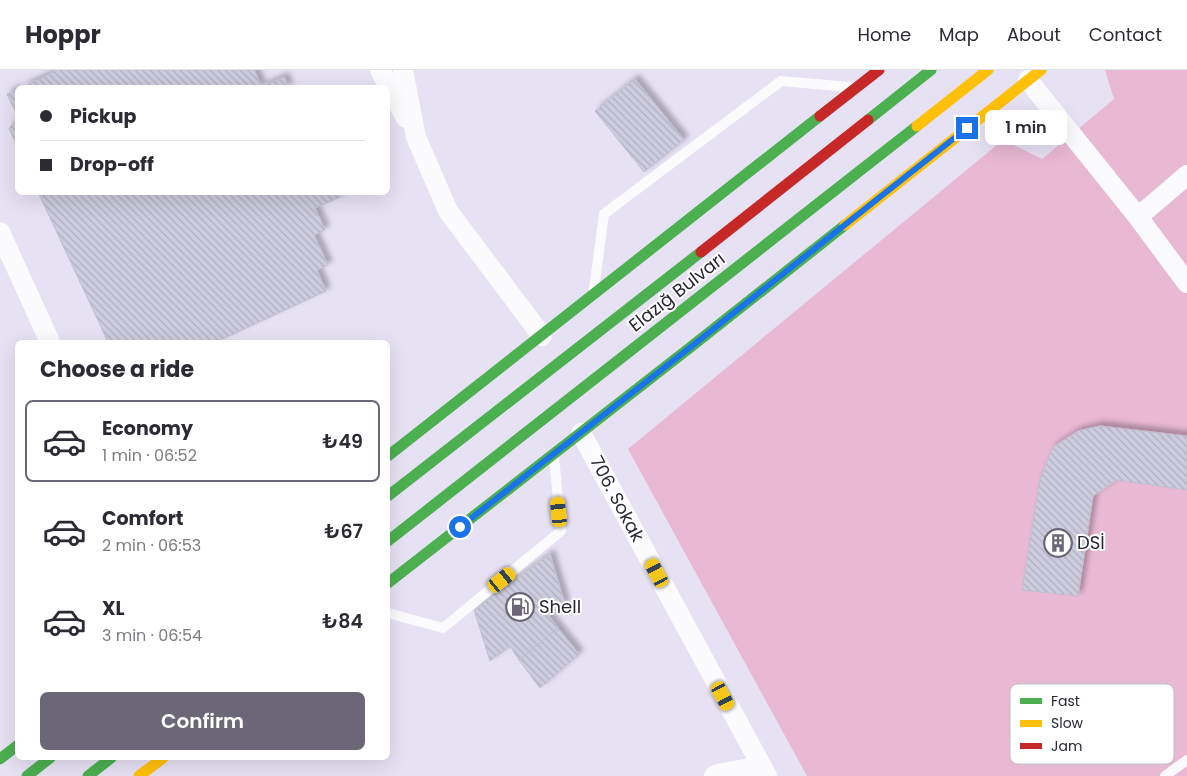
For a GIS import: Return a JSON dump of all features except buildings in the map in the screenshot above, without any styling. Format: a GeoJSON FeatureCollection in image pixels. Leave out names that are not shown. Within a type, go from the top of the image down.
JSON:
{"type":"FeatureCollection","features":[{"type":"Feature","properties":{"kind":"highway"},"geometry":{"type":"LineString","coordinates":[[390,454],[879,70]]}},
{"type":"Feature","properties":{"kind":"highway","name":"Elazığ Bulvarı"},"geometry":{"type":"LineString","coordinates":[[390,494],[665,281],[931,70]]}},
{"type":"Feature","properties":{"kind":"highway","name":"Elazığ Bulvarı"},"geometry":{"type":"LineString","coordinates":[[390,539],[988,70]]}},
{"type":"Feature","properties":{"kind":"highway"},"geometry":{"type":"LineString","coordinates":[[390,581],[1035,75]]}},
{"type":"Feature","properties":{"kind":"highway"},"geometry":{"type":"LineString","coordinates":[[0,759],[15,747]]}},
{"type":"Feature","properties":{"kind":"highway"},"geometry":{"type":"LineString","coordinates":[[27,776],[47,760]]}},
{"type":"Feature","properties":{"kind":"highway"},"geometry":{"type":"LineString","coordinates":[[88,776],[109,760]]}},
{"type":"Feature","properties":{"kind":"highway"},"geometry":{"type":"LineString","coordinates":[[139,776],[160,760]]}},
{"type":"Feature","properties":{"kind":"street"},"geometry":{"type":"LineString","coordinates":[[380,70],[388,85]]}},
{"type":"Feature","properties":{"kind":"street"},"geometry":{"type":"LineString","coordinates":[[403,70],[416,137]]}},
{"type":"Feature","properties":{"kind":"street"},"geometry":{"type":"LineString","coordinates":[[1035,75],[1187,283]]}},
{"type":"Feature","properties":{"kind":"street"},"geometry":{"type":"LineString","coordinates":[[390,89],[416,137],[448,211],[542,336]]}},
{"type":"Feature","properties":{"kind":"street"},"geometry":{"type":"LineString","coordinates":[[1138,218],[1187,175]]}},
{"type":"Feature","properties":{"kind":"street"},"geometry":{"type":"LineString","coordinates":[[0,232],[49,340]]}},
{"type":"Feature","properties":{"kind":"street","name":"706. Sokak"},"geometry":{"type":"LineString","coordinates":[[581,433],[764,771]]}},
{"type":"Feature","properties":{"kind":"street"},"geometry":{"type":"LineString","coordinates":[[714,776],[718,774],[764,771]]}},
{"type":"Feature","properties":{"kind":"lane"},"geometry":{"type":"LineString","coordinates":[[593,296],[604,214],[781,80],[858,87]]}},
{"type":"Feature","properties":{"kind":"lane"},"geometry":{"type":"LineString","coordinates":[[390,614],[443,628],[561,531],[553,454]]}},
{"type":"Feature","properties":{"kind":"lane"},"geometry":{"type":"LineString","coordinates":[[1165,776],[1187,760]]}},
{"type":"Feature","properties":{"kind":"shaded area"},"geometry":{"type":"Polygon","coordinates":[[[1105,70],[1187,70],[1187,776],[807,776],[628,449],[1003,140],[1042,159],[1114,99],[1105,70]]]}},
{"type":"Feature","properties":{"kind":"traffic: fast"},"geometry":{"type":"LineString","coordinates":[[868,120],[931,70]]}},
{"type":"Feature","properties":{"kind":"traffic: fast"},"geometry":{"type":"LineString","coordinates":[[390,454],[820,116]]}},
{"type":"Feature","properties":{"kind":"traffic: fast"},"geometry":{"type":"LineString","coordinates":[[390,539],[917,126]]}},
{"type":"Feature","properties":{"kind":"traffic: fast"},"geometry":{"type":"LineString","coordinates":[[390,581],[845,225]]}},
{"type":"Feature","properties":{"kind":"traffic: fast"},"geometry":{"type":"LineString","coordinates":[[390,494],[701,252]]}},
{"type":"Feature","properties":{"kind":"traffic: fast"},"geometry":{"type":"LineString","coordinates":[[0,759],[15,747]]}},
{"type":"Feature","properties":{"kind":"traffic: fast"},"geometry":{"type":"LineString","coordinates":[[27,776],[47,760]]}},
{"type":"Feature","properties":{"kind":"traffic: fast"},"geometry":{"type":"LineString","coordinates":[[88,776],[108,760]]}},
{"type":"Feature","properties":{"kind":"traffic: slow"},"geometry":{"type":"LineString","coordinates":[[917,126],[988,70]]}},
{"type":"Feature","properties":{"kind":"traffic: slow"},"geometry":{"type":"LineString","coordinates":[[845,225],[1041,70]]}},
{"type":"Feature","properties":{"kind":"traffic: slow"},"geometry":{"type":"LineString","coordinates":[[139,776],[160,760]]}},
{"type":"Feature","properties":{"kind":"traffic: jam"},"geometry":{"type":"LineString","coordinates":[[820,116],[879,70]]}},
{"type":"Feature","properties":{"kind":"traffic: jam"},"geometry":{"type":"LineString","coordinates":[[701,252],[868,120]]}},
{"type":"Feature","properties":{"kind":"place","name":"DSİ"},"geometry":{"type":"Point","coordinates":[1058,543]}},
{"type":"Feature","properties":{"kind":"place","name":"Shell"},"geometry":{"type":"Point","coordinates":[520,607]}},
{"type":"Feature","properties":{"kind":"route"},"geometry":{"type":"LineString","coordinates":[[460,527],[967,128]]}}]}
